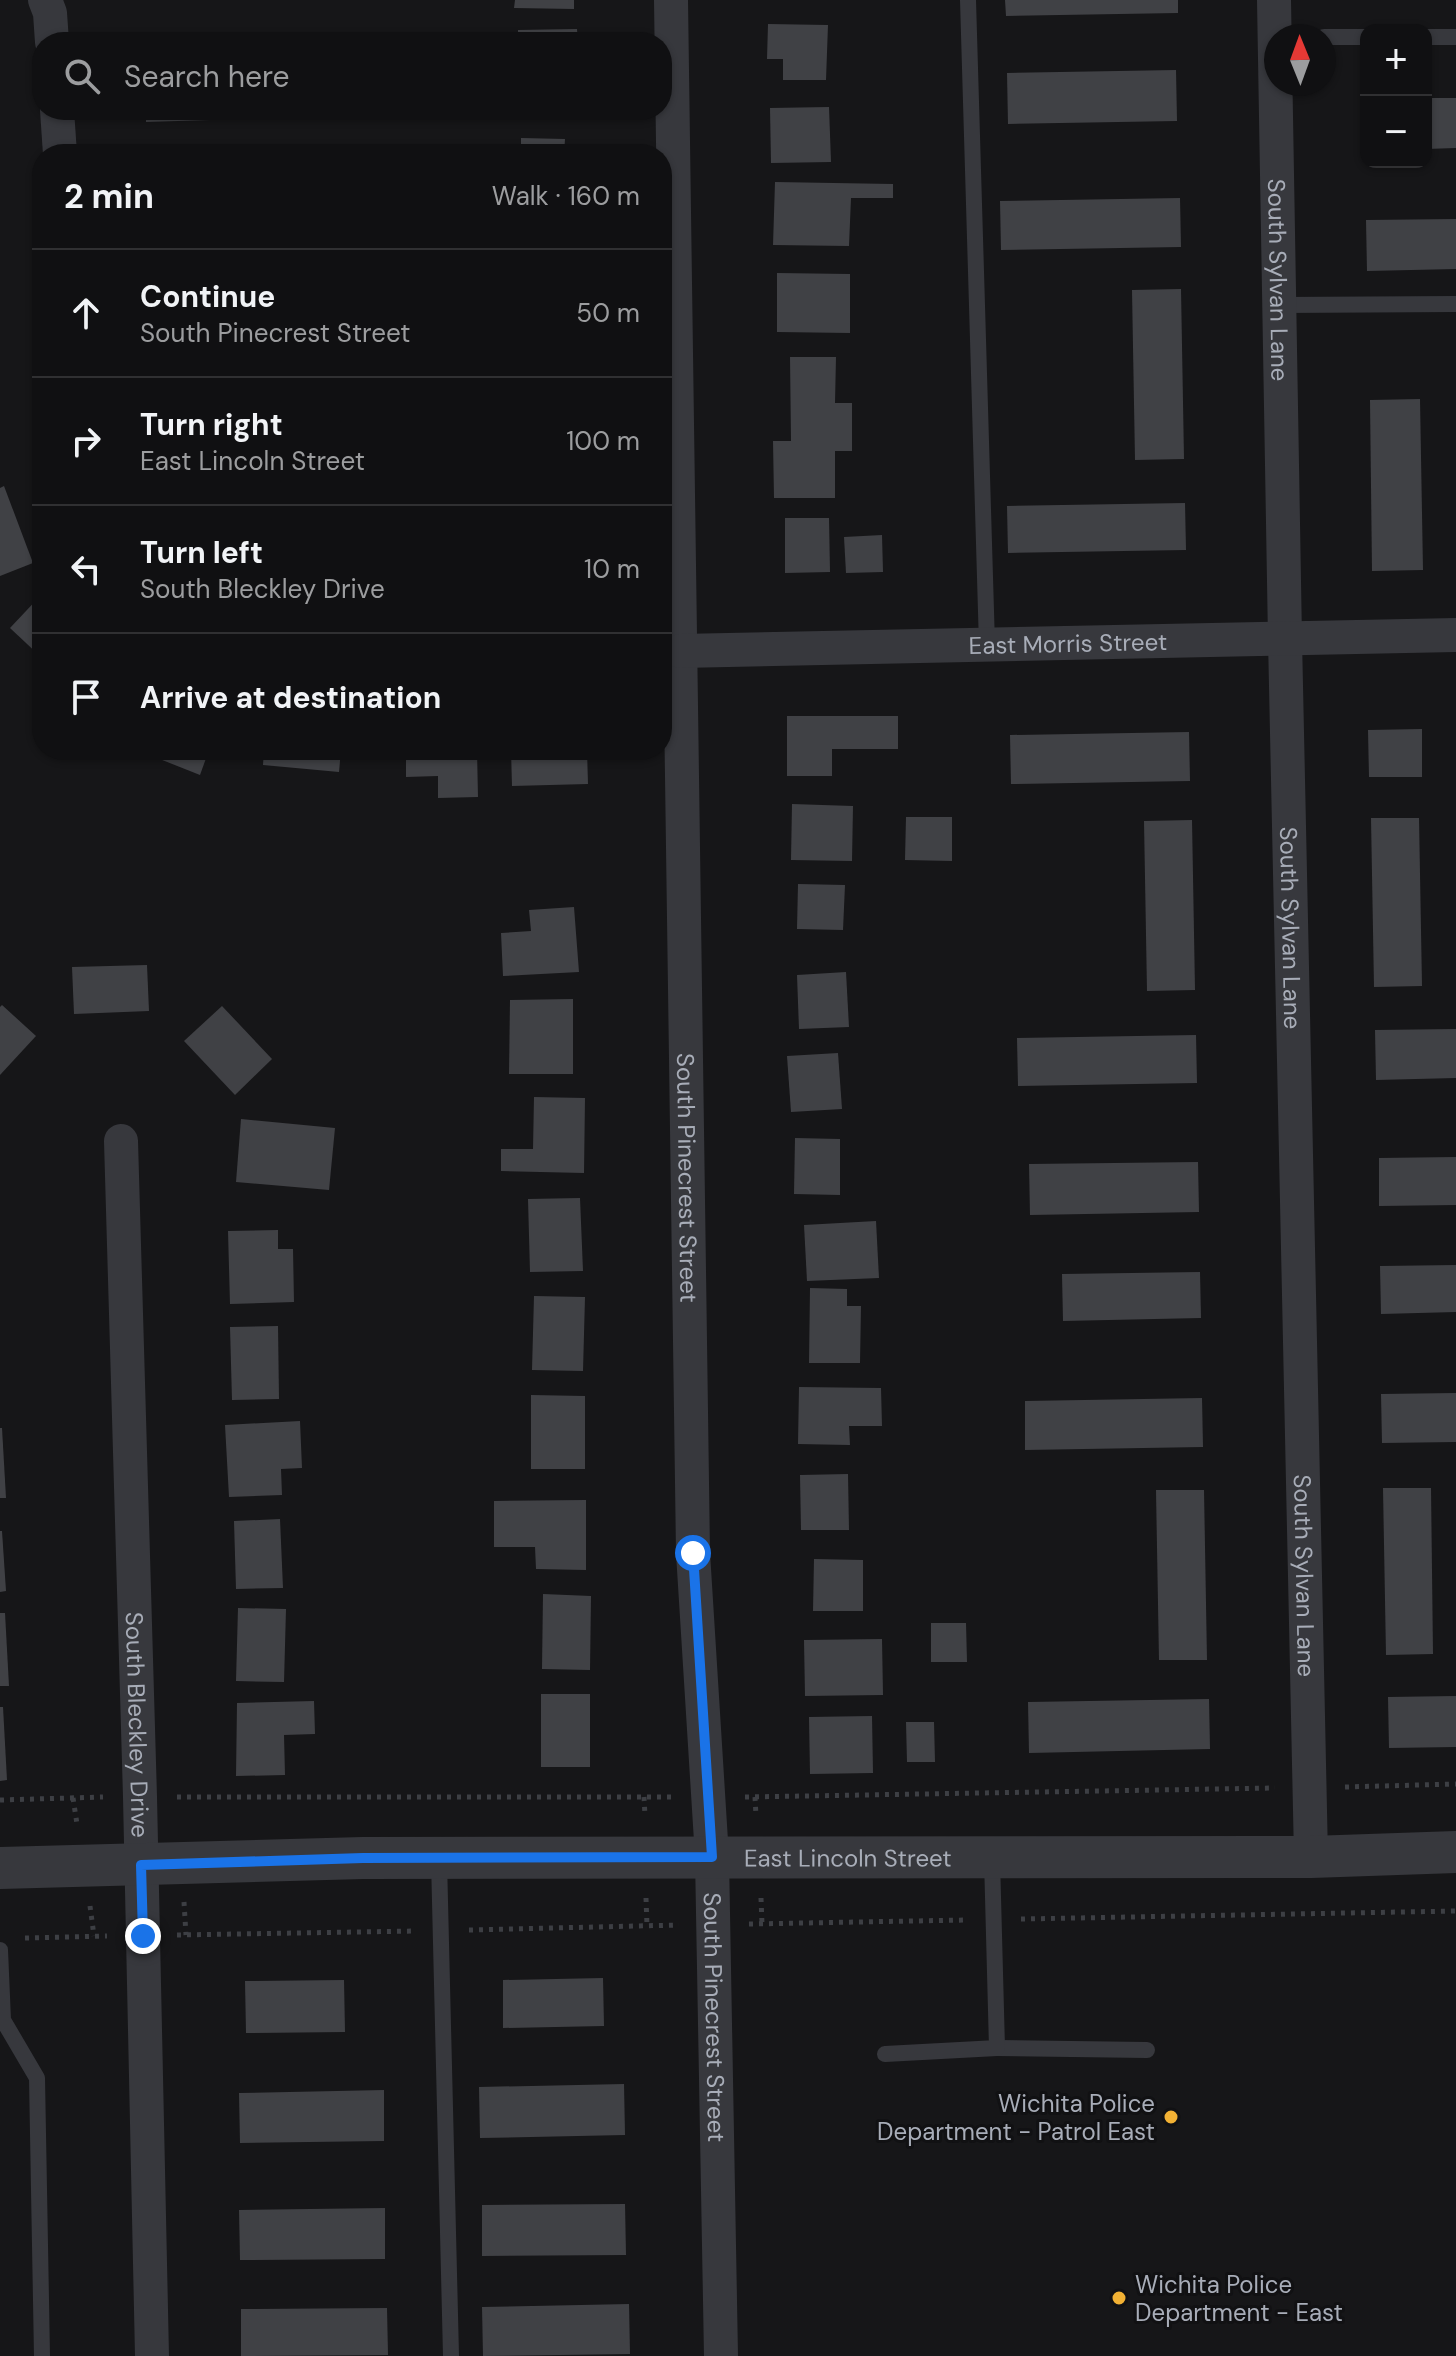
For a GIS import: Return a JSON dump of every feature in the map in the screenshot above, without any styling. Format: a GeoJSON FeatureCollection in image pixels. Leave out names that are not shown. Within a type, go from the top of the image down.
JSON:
{"type":"FeatureCollection","features":[{"type":"Feature","properties":{"kind":"street"},"geometry":{"type":"LineString","coordinates":[[45,0],[51,32]]}},
{"type":"Feature","properties":{"kind":"street","name":"South Pinecrest Street"},"geometry":{"type":"LineString","coordinates":[[671,0],[671,32]]}},
{"type":"Feature","properties":{"kind":"street","name":"South Sylvan Lane"},"geometry":{"type":"LineString","coordinates":[[1274,0],[1275,24]]}},
{"type":"Feature","properties":{"kind":"street","name":"South Sylvan Lane"},"geometry":{"type":"LineString","coordinates":[[1276,96],[1311,1857]]}},
{"type":"Feature","properties":{"kind":"street"},"geometry":{"type":"LineString","coordinates":[[58,120],[59,144]]}},
{"type":"Feature","properties":{"kind":"street","name":"South Pinecrest Street"},"geometry":{"type":"LineString","coordinates":[[671,120],[671,144]]}},
{"type":"Feature","properties":{"kind":"street","name":"South Pinecrest Street"},"geometry":{"type":"LineString","coordinates":[[672,615],[680,651],[693,1553],[712,1857],[721,2356]]}},
{"type":"Feature","properties":{"kind":"street","name":"East Morris Street"},"geometry":{"type":"LineString","coordinates":[[680,651],[1456,635]]}},
{"type":"Feature","properties":{"kind":"street","name":"South Bleckley Drive"},"geometry":{"type":"LineString","coordinates":[[121,1141],[152,2356]]}},
{"type":"Feature","properties":{"kind":"street","name":"East Lincoln Street"},"geometry":{"type":"LineString","coordinates":[[0,1868],[439,1858],[1311,1857],[1456,1852]]}},
{"type":"Feature","properties":{"kind":"lane"},"geometry":{"type":"LineString","coordinates":[[968,0],[987,645]]}},
{"type":"Feature","properties":{"kind":"lane"},"geometry":{"type":"LineString","coordinates":[[1336,37],[1360,37]]}},
{"type":"Feature","properties":{"kind":"lane"},"geometry":{"type":"LineString","coordinates":[[1432,37],[1456,37]]}},
{"type":"Feature","properties":{"kind":"lane"},"geometry":{"type":"LineString","coordinates":[[1280,305],[1456,304]]}},
{"type":"Feature","properties":{"kind":"lane"},"geometry":{"type":"LineString","coordinates":[[992,1857],[997,2048]]}},
{"type":"Feature","properties":{"kind":"lane"},"geometry":{"type":"LineString","coordinates":[[439,1858],[451,2356]]}},
{"type":"Feature","properties":{"kind":"lane"},"geometry":{"type":"LineString","coordinates":[[0,1950],[1,2021],[37,2078],[42,2356]]}},
{"type":"Feature","properties":{"kind":"lane"},"geometry":{"type":"LineString","coordinates":[[885,2054],[997,2048],[1147,2050]]}},
{"type":"Feature","properties":{"kind":"building"},"geometry":{"type":"Polygon","coordinates":[[[515,0],[574,0],[574,9],[514,8],[515,0]]]}},
{"type":"Feature","properties":{"kind":"building"},"geometry":{"type":"Polygon","coordinates":[[[1005,0],[1178,0],[1178,13],[1006,16],[1005,0]]]}},
{"type":"Feature","properties":{"kind":"building"},"geometry":{"type":"Polygon","coordinates":[[[768,24],[828,25],[826,80],[783,80],[783,59],[767,59],[768,24]]]}},
{"type":"Feature","properties":{"kind":"building"},"geometry":{"type":"Polygon","coordinates":[[[577,29],[577,32],[518,32],[577,29]]]}},
{"type":"Feature","properties":{"kind":"building"},"geometry":{"type":"Polygon","coordinates":[[[1176,70],[1177,121],[1008,124],[1007,73],[1176,70]]]}},
{"type":"Feature","properties":{"kind":"building"},"geometry":{"type":"Polygon","coordinates":[[[1432,98],[1456,98],[1456,148],[1432,149],[1432,98]]]}},
{"type":"Feature","properties":{"kind":"building"},"geometry":{"type":"Polygon","coordinates":[[[829,107],[831,162],[771,163],[770,108],[829,107]]]}},
{"type":"Feature","properties":{"kind":"building"},"geometry":{"type":"Polygon","coordinates":[[[146,120],[210,120],[146,122],[146,120]]]}},
{"type":"Feature","properties":{"kind":"building"},"geometry":{"type":"Polygon","coordinates":[[[521,138],[565,139],[565,144],[521,144],[521,138]]]}},
{"type":"Feature","properties":{"kind":"building"},"geometry":{"type":"Polygon","coordinates":[[[775,182],[893,184],[893,198],[851,198],[849,246],[773,245],[775,182]]]}},
{"type":"Feature","properties":{"kind":"building"},"geometry":{"type":"Polygon","coordinates":[[[1180,198],[1181,247],[1001,250],[1000,201],[1180,198]]]}},
{"type":"Feature","properties":{"kind":"building"},"geometry":{"type":"Polygon","coordinates":[[[1456,219],[1456,269],[1367,271],[1366,220],[1456,219]]]}},
{"type":"Feature","properties":{"kind":"building"},"geometry":{"type":"Polygon","coordinates":[[[777,273],[850,274],[850,333],[777,332],[777,273]]]}},
{"type":"Feature","properties":{"kind":"building"},"geometry":{"type":"Polygon","coordinates":[[[1181,289],[1184,459],[1135,460],[1132,290],[1181,289]]]}},
{"type":"Feature","properties":{"kind":"building"},"geometry":{"type":"Polygon","coordinates":[[[790,357],[836,357],[835,403],[852,403],[852,451],[835,451],[835,498],[774,498],[773,441],[791,441],[790,357]]]}},
{"type":"Feature","properties":{"kind":"building"},"geometry":{"type":"Polygon","coordinates":[[[1420,399],[1423,570],[1372,571],[1370,400],[1420,399]]]}},
{"type":"Feature","properties":{"kind":"building"},"geometry":{"type":"Polygon","coordinates":[[[4,486],[32,563],[0,576],[0,488],[4,486]]]}},
{"type":"Feature","properties":{"kind":"building"},"geometry":{"type":"Polygon","coordinates":[[[1185,503],[1186,550],[1008,553],[1007,506],[1185,503]]]}},
{"type":"Feature","properties":{"kind":"building"},"geometry":{"type":"Polygon","coordinates":[[[785,518],[829,518],[830,572],[785,573],[785,518]]]}},
{"type":"Feature","properties":{"kind":"building"},"geometry":{"type":"Polygon","coordinates":[[[882,535],[883,572],[846,573],[844,537],[882,535]]]}},
{"type":"Feature","properties":{"kind":"building"},"geometry":{"type":"Polygon","coordinates":[[[32,605],[32,649],[10,628],[32,605]]]}},
{"type":"Feature","properties":{"kind":"building"},"geometry":{"type":"Polygon","coordinates":[[[787,716],[898,716],[898,749],[832,749],[832,776],[787,776],[787,716]]]}},
{"type":"Feature","properties":{"kind":"building"},"geometry":{"type":"Polygon","coordinates":[[[1422,729],[1422,777],[1369,777],[1368,730],[1422,729]]]}},
{"type":"Feature","properties":{"kind":"building"},"geometry":{"type":"Polygon","coordinates":[[[1189,732],[1190,781],[1011,784],[1010,735],[1189,732]]]}},
{"type":"Feature","properties":{"kind":"building"},"geometry":{"type":"Polygon","coordinates":[[[162,760],[205,760],[200,775],[162,760]]]}},
{"type":"Feature","properties":{"kind":"building"},"geometry":{"type":"Polygon","coordinates":[[[263,760],[340,760],[339,772],[263,765],[263,760]]]}},
{"type":"Feature","properties":{"kind":"building"},"geometry":{"type":"Polygon","coordinates":[[[406,760],[477,760],[478,797],[438,798],[438,776],[406,777],[406,760]]]}},
{"type":"Feature","properties":{"kind":"building"},"geometry":{"type":"Polygon","coordinates":[[[511,760],[587,760],[588,784],[512,786],[511,760]]]}},
{"type":"Feature","properties":{"kind":"building"},"geometry":{"type":"Polygon","coordinates":[[[792,804],[853,806],[852,861],[791,860],[792,804]]]}},
{"type":"Feature","properties":{"kind":"building"},"geometry":{"type":"Polygon","coordinates":[[[906,817],[952,817],[952,861],[905,860],[906,817]]]}},
{"type":"Feature","properties":{"kind":"building"},"geometry":{"type":"Polygon","coordinates":[[[1371,818],[1419,818],[1422,986],[1374,987],[1371,818]]]}},
{"type":"Feature","properties":{"kind":"building"},"geometry":{"type":"Polygon","coordinates":[[[1192,820],[1195,990],[1147,991],[1144,821],[1192,820]]]}},
{"type":"Feature","properties":{"kind":"building"},"geometry":{"type":"Polygon","coordinates":[[[798,884],[845,885],[843,930],[797,929],[798,884]]]}},
{"type":"Feature","properties":{"kind":"building"},"geometry":{"type":"Polygon","coordinates":[[[574,907],[579,972],[503,976],[501,933],[531,931],[529,910],[574,907]]]}},
{"type":"Feature","properties":{"kind":"building"},"geometry":{"type":"Polygon","coordinates":[[[147,965],[149,1011],[74,1014],[72,967],[147,965]]]}},
{"type":"Feature","properties":{"kind":"building"},"geometry":{"type":"Polygon","coordinates":[[[846,972],[849,1027],[799,1029],[797,975],[846,972]]]}},
{"type":"Feature","properties":{"kind":"building"},"geometry":{"type":"Polygon","coordinates":[[[573,999],[573,1074],[509,1074],[510,1000],[573,999]]]}},
{"type":"Feature","properties":{"kind":"building"},"geometry":{"type":"Polygon","coordinates":[[[2,1005],[36,1036],[0,1075],[0,1007],[2,1005]]]}},
{"type":"Feature","properties":{"kind":"building"},"geometry":{"type":"Polygon","coordinates":[[[222,1006],[272,1059],[235,1095],[184,1041],[222,1006]]]}},
{"type":"Feature","properties":{"kind":"building"},"geometry":{"type":"Polygon","coordinates":[[[1456,1029],[1456,1078],[1376,1080],[1375,1030],[1456,1029]]]}},
{"type":"Feature","properties":{"kind":"building"},"geometry":{"type":"Polygon","coordinates":[[[1196,1035],[1197,1083],[1018,1086],[1017,1038],[1196,1035]]]}},
{"type":"Feature","properties":{"kind":"building"},"geometry":{"type":"Polygon","coordinates":[[[838,1053],[842,1109],[791,1112],[787,1056],[838,1053]]]}},
{"type":"Feature","properties":{"kind":"building"},"geometry":{"type":"Polygon","coordinates":[[[534,1097],[585,1098],[584,1173],[501,1171],[501,1149],[533,1149],[534,1097]]]}},
{"type":"Feature","properties":{"kind":"building"},"geometry":{"type":"Polygon","coordinates":[[[241,1119],[335,1128],[329,1190],[236,1182],[241,1119]]]}},
{"type":"Feature","properties":{"kind":"building"},"geometry":{"type":"Polygon","coordinates":[[[795,1138],[840,1139],[840,1195],[794,1194],[795,1138]]]}},
{"type":"Feature","properties":{"kind":"building"},"geometry":{"type":"Polygon","coordinates":[[[1456,1157],[1456,1205],[1379,1206],[1379,1158],[1456,1157]]]}},
{"type":"Feature","properties":{"kind":"building"},"geometry":{"type":"Polygon","coordinates":[[[1198,1162],[1199,1212],[1030,1215],[1029,1164],[1198,1162]]]}},
{"type":"Feature","properties":{"kind":"building"},"geometry":{"type":"Polygon","coordinates":[[[580,1198],[583,1271],[530,1272],[528,1199],[580,1198]]]}},
{"type":"Feature","properties":{"kind":"building"},"geometry":{"type":"Polygon","coordinates":[[[876,1221],[879,1278],[807,1281],[804,1225],[876,1221]]]}},
{"type":"Feature","properties":{"kind":"building"},"geometry":{"type":"Polygon","coordinates":[[[278,1230],[278,1249],[293,1249],[294,1302],[230,1304],[228,1231],[278,1230]]]}},
{"type":"Feature","properties":{"kind":"building"},"geometry":{"type":"Polygon","coordinates":[[[1456,1265],[1456,1312],[1381,1314],[1380,1266],[1456,1265]]]}},
{"type":"Feature","properties":{"kind":"building"},"geometry":{"type":"Polygon","coordinates":[[[1200,1272],[1201,1318],[1063,1321],[1062,1274],[1200,1272]]]}},
{"type":"Feature","properties":{"kind":"building"},"geometry":{"type":"Polygon","coordinates":[[[810,1288],[847,1289],[847,1306],[861,1306],[860,1363],[809,1363],[810,1288]]]}},
{"type":"Feature","properties":{"kind":"building"},"geometry":{"type":"Polygon","coordinates":[[[534,1296],[585,1297],[583,1371],[532,1370],[534,1296]]]}},
{"type":"Feature","properties":{"kind":"building"},"geometry":{"type":"Polygon","coordinates":[[[278,1326],[279,1399],[232,1400],[230,1327],[278,1326]]]}},
{"type":"Feature","properties":{"kind":"building"},"geometry":{"type":"Polygon","coordinates":[[[799,1387],[881,1388],[882,1426],[849,1426],[850,1445],[798,1444],[799,1387]]]}},
{"type":"Feature","properties":{"kind":"building"},"geometry":{"type":"Polygon","coordinates":[[[1456,1393],[1456,1442],[1382,1443],[1381,1394],[1456,1393]]]}},
{"type":"Feature","properties":{"kind":"building"},"geometry":{"type":"Polygon","coordinates":[[[531,1395],[585,1396],[585,1469],[531,1469],[531,1395]]]}},
{"type":"Feature","properties":{"kind":"building"},"geometry":{"type":"Polygon","coordinates":[[[1202,1398],[1203,1447],[1025,1450],[1025,1401],[1202,1398]]]}},
{"type":"Feature","properties":{"kind":"building"},"geometry":{"type":"Polygon","coordinates":[[[300,1421],[302,1468],[281,1469],[282,1495],[229,1497],[225,1425],[300,1421]]]}},
{"type":"Feature","properties":{"kind":"building"},"geometry":{"type":"Polygon","coordinates":[[[2,1428],[6,1498],[0,1498],[2,1428]]]}},
{"type":"Feature","properties":{"kind":"building"},"geometry":{"type":"Polygon","coordinates":[[[848,1474],[849,1530],[801,1530],[800,1475],[848,1474]]]}},
{"type":"Feature","properties":{"kind":"building"},"geometry":{"type":"Polygon","coordinates":[[[1383,1488],[1431,1488],[1433,1654],[1386,1655],[1383,1488]]]}},
{"type":"Feature","properties":{"kind":"building"},"geometry":{"type":"Polygon","coordinates":[[[1156,1490],[1204,1490],[1207,1660],[1159,1660],[1156,1490]]]}},
{"type":"Feature","properties":{"kind":"building"},"geometry":{"type":"Polygon","coordinates":[[[586,1500],[586,1570],[536,1569],[535,1547],[494,1547],[494,1501],[586,1500]]]}},
{"type":"Feature","properties":{"kind":"building"},"geometry":{"type":"Polygon","coordinates":[[[280,1519],[283,1588],[236,1589],[234,1521],[280,1519]]]}},
{"type":"Feature","properties":{"kind":"building"},"geometry":{"type":"Polygon","coordinates":[[[0,1531],[6,1591],[0,1592],[0,1531]]]}},
{"type":"Feature","properties":{"kind":"building"},"geometry":{"type":"Polygon","coordinates":[[[814,1559],[863,1560],[863,1611],[813,1611],[814,1559]]]}},
{"type":"Feature","properties":{"kind":"building"},"geometry":{"type":"Polygon","coordinates":[[[543,1594],[591,1596],[590,1670],[542,1669],[543,1594]]]}},
{"type":"Feature","properties":{"kind":"building"},"geometry":{"type":"Polygon","coordinates":[[[238,1608],[286,1609],[284,1682],[236,1681],[238,1608]]]}},
{"type":"Feature","properties":{"kind":"building"},"geometry":{"type":"Polygon","coordinates":[[[0,1613],[5,1613],[9,1686],[0,1686],[0,1613]]]}},
{"type":"Feature","properties":{"kind":"building"},"geometry":{"type":"Polygon","coordinates":[[[931,1623],[966,1623],[967,1662],[931,1662],[931,1623]]]}},
{"type":"Feature","properties":{"kind":"building"},"geometry":{"type":"Polygon","coordinates":[[[882,1639],[883,1695],[805,1696],[804,1640],[882,1639]]]}},
{"type":"Feature","properties":{"kind":"building"},"geometry":{"type":"Polygon","coordinates":[[[541,1694],[590,1694],[590,1767],[541,1767],[541,1694]]]}},
{"type":"Feature","properties":{"kind":"building"},"geometry":{"type":"Polygon","coordinates":[[[1456,1696],[1456,1747],[1389,1748],[1388,1697],[1456,1696]]]}},
{"type":"Feature","properties":{"kind":"building"},"geometry":{"type":"Polygon","coordinates":[[[1209,1699],[1210,1749],[1029,1753],[1028,1702],[1209,1699]]]}},
{"type":"Feature","properties":{"kind":"building"},"geometry":{"type":"Polygon","coordinates":[[[314,1701],[315,1734],[284,1735],[285,1775],[236,1776],[237,1703],[314,1701]]]}},
{"type":"Feature","properties":{"kind":"building"},"geometry":{"type":"Polygon","coordinates":[[[0,1707],[3,1707],[7,1780],[0,1781],[0,1707]]]}},
{"type":"Feature","properties":{"kind":"building"},"geometry":{"type":"Polygon","coordinates":[[[872,1716],[873,1773],[810,1774],[809,1717],[872,1716]]]}},
{"type":"Feature","properties":{"kind":"building"},"geometry":{"type":"Polygon","coordinates":[[[906,1722],[934,1722],[935,1762],[907,1762],[906,1722]]]}},
{"type":"Feature","properties":{"kind":"building"},"geometry":{"type":"Polygon","coordinates":[[[603,1978],[604,2026],[503,2028],[503,1980],[603,1978]]]}},
{"type":"Feature","properties":{"kind":"building"},"geometry":{"type":"Polygon","coordinates":[[[344,1980],[345,2032],[246,2033],[245,1981],[344,1980]]]}},
{"type":"Feature","properties":{"kind":"building"},"geometry":{"type":"Polygon","coordinates":[[[624,2084],[625,2135],[480,2138],[479,2087],[624,2084]]]}},
{"type":"Feature","properties":{"kind":"building"},"geometry":{"type":"Polygon","coordinates":[[[384,2090],[384,2141],[240,2143],[239,2093],[384,2090]]]}},
{"type":"Feature","properties":{"kind":"building"},"geometry":{"type":"Polygon","coordinates":[[[625,2204],[626,2255],[482,2256],[482,2205],[625,2204]]]}},
{"type":"Feature","properties":{"kind":"building"},"geometry":{"type":"Polygon","coordinates":[[[385,2208],[385,2259],[240,2260],[239,2210],[385,2208]]]}},
{"type":"Feature","properties":{"kind":"building"},"geometry":{"type":"Polygon","coordinates":[[[629,2304],[630,2354],[483,2356],[482,2307],[629,2304]]]}},
{"type":"Feature","properties":{"kind":"building"},"geometry":{"type":"Polygon","coordinates":[[[387,2308],[388,2355],[241,2356],[241,2309],[387,2308]]]}},
{"type":"Feature","properties":{"kind":"place","name":"Wichita Police Department - Patrol East"},"geometry":{"type":"Point","coordinates":[1171,2117]}},
{"type":"Feature","properties":{"kind":"place","name":"Wichita Police Department - East"},"geometry":{"type":"Point","coordinates":[1119,2298]}},
{"type":"Feature","properties":{"kind":"route"},"geometry":{"type":"LineString","coordinates":[[143,1936],[141,1865],[363,1858],[712,1857],[693,1553]]}}]}
